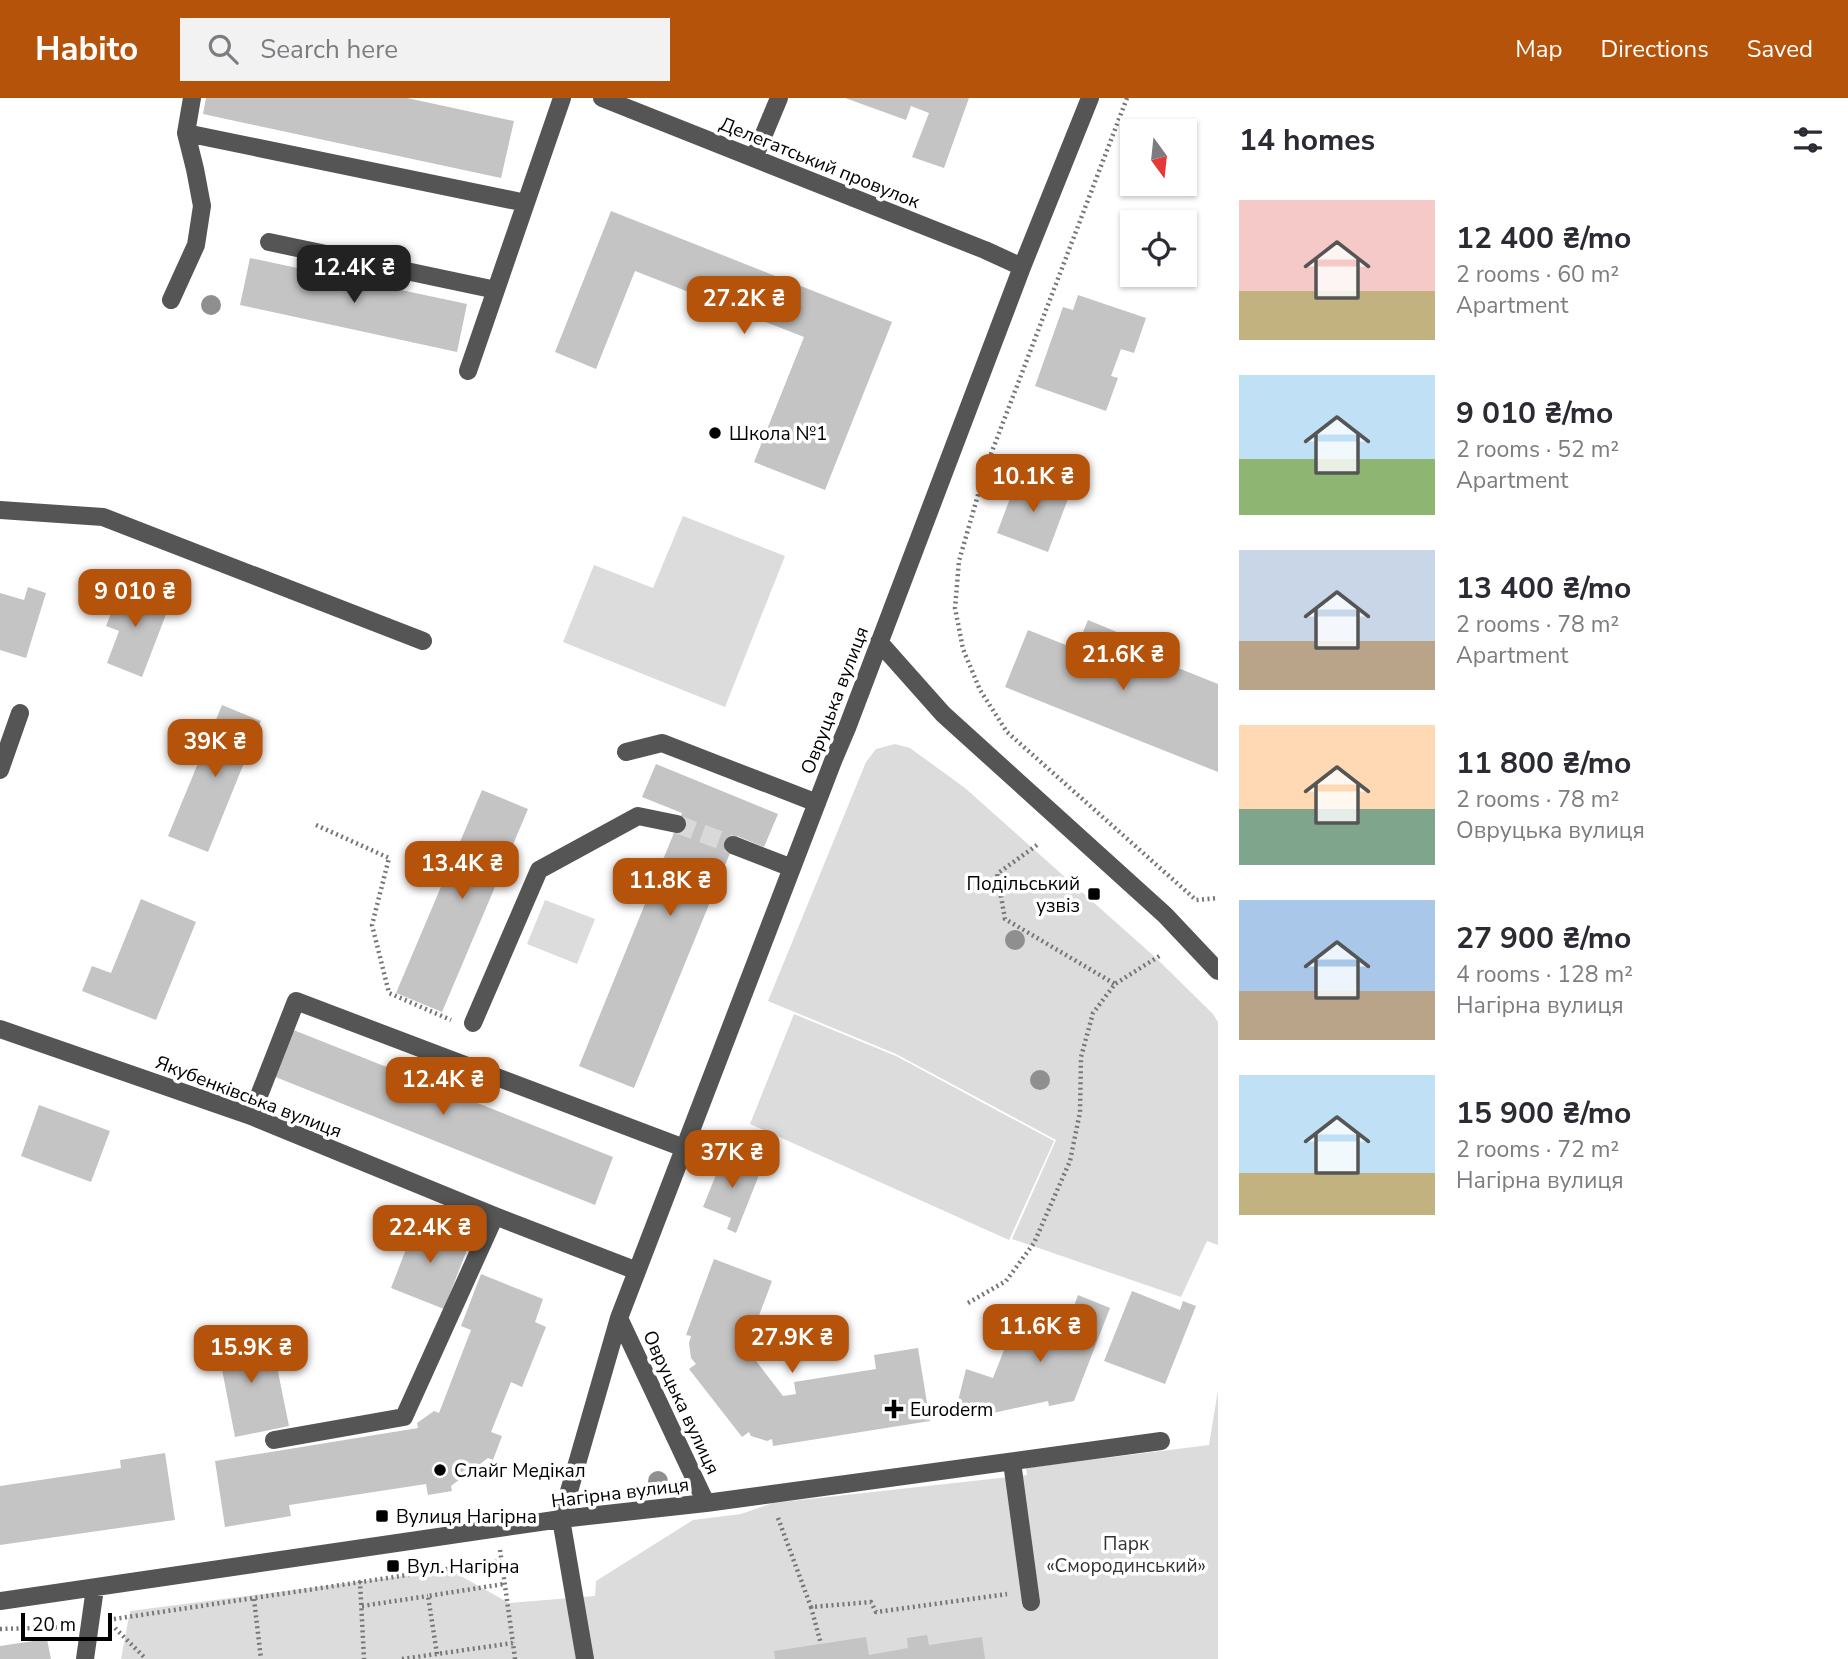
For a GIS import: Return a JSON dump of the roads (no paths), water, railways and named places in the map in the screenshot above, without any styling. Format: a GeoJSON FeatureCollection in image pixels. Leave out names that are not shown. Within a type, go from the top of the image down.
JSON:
{"type":"FeatureCollection","features":[{"type":"Feature","properties":{"kind":"street"},"geometry":{"type":"LineString","coordinates":[[171,300],[196,245],[201,206],[186,133],[192,98]]}},
{"type":"Feature","properties":{"kind":"street"},"geometry":{"type":"LineString","coordinates":[[468,371],[562,98]]}},
{"type":"Feature","properties":{"kind":"street","name":"Делегатський провулок"},"geometry":{"type":"LineString","coordinates":[[602,98],[1022,267]]}},
{"type":"Feature","properties":{"kind":"street"},"geometry":{"type":"LineString","coordinates":[[754,158],[779,98]]}},
{"type":"Feature","properties":{"kind":"street","name":"Овруцька вулиця"},"geometry":{"type":"LineString","coordinates":[[561,1519],[619,1318],[1022,267],[1090,98]]}},
{"type":"Feature","properties":{"kind":"street"},"geometry":{"type":"LineString","coordinates":[[186,133],[526,203]]}},
{"type":"Feature","properties":{"kind":"street"},"geometry":{"type":"LineString","coordinates":[[269,242],[496,290]]}},
{"type":"Feature","properties":{"kind":"street"},"geometry":{"type":"LineString","coordinates":[[0,510],[103,517],[423,641]]}},
{"type":"Feature","properties":{"kind":"street"},"geometry":{"type":"LineString","coordinates":[[879,642],[943,714],[1165,915],[1218,971]]}},
{"type":"Feature","properties":{"kind":"street"},"geometry":{"type":"LineString","coordinates":[[0,770],[20,713]]}},
{"type":"Feature","properties":{"kind":"street"},"geometry":{"type":"LineString","coordinates":[[626,752],[662,743],[817,803]]}},
{"type":"Feature","properties":{"kind":"street"},"geometry":{"type":"LineString","coordinates":[[467,1023],[539,870],[638,816],[677,824]]}},
{"type":"Feature","properties":{"kind":"street"},"geometry":{"type":"LineString","coordinates":[[733,845],[792,868]]}},
{"type":"Feature","properties":{"kind":"street"},"geometry":{"type":"LineString","coordinates":[[251,1116],[296,1001],[684,1148]]}},
{"type":"Feature","properties":{"kind":"street","name":"Якубенківська вулиця"},"geometry":{"type":"LineString","coordinates":[[0,1029],[251,1116],[637,1271]]}},
{"type":"Feature","properties":{"kind":"street"},"geometry":{"type":"LineString","coordinates":[[274,1440],[404,1418],[495,1216]]}},
{"type":"Feature","properties":{"kind":"street","name":"Овруцька вулиця"},"geometry":{"type":"LineString","coordinates":[[619,1318],[706,1503]]}},
{"type":"Feature","properties":{"kind":"street","name":"Нагірна вулиця"},"geometry":{"type":"LineString","coordinates":[[0,1601],[561,1519],[706,1503],[1161,1441]]}},
{"type":"Feature","properties":{"kind":"street"},"geometry":{"type":"LineString","coordinates":[[1012,1462],[1030,1596]]}},
{"type":"Feature","properties":{"kind":"street"},"geometry":{"type":"LineString","coordinates":[[561,1519],[585,1659]]}},
{"type":"Feature","properties":{"kind":"street"},"geometry":{"type":"LineString","coordinates":[[85,1659],[95,1588]]}},
{"type":"Feature","properties":{"kind":"tunnel"},"geometry":{"type":"LineString","coordinates":[[677,824],[733,845]]}},
{"type":"Feature","properties":{"kind":"place","name":"Школа №1"},"geometry":{"type":"Point","coordinates":[715,433]}},
{"type":"Feature","properties":{"kind":"place","name":"Подільський узвіз"},"geometry":{"type":"Point","coordinates":[1094,894]}},
{"type":"Feature","properties":{"kind":"place","name":"Euroderm"},"geometry":{"type":"Point","coordinates":[894,1409]}},
{"type":"Feature","properties":{"kind":"place","name":"Слайг Медікал"},"geometry":{"type":"Point","coordinates":[440,1470]}},
{"type":"Feature","properties":{"kind":"place","name":"Вулиця Нагірна"},"geometry":{"type":"Point","coordinates":[382,1516]}},
{"type":"Feature","properties":{"kind":"place","name":"Вул. Нагірна"},"geometry":{"type":"Point","coordinates":[393,1566]}},
{"type":"Feature","properties":{"kind":"park label","name":"Парк «Смородинський»"},"geometry":{"type":"Point","coordinates":[1126,1554]}}]}
